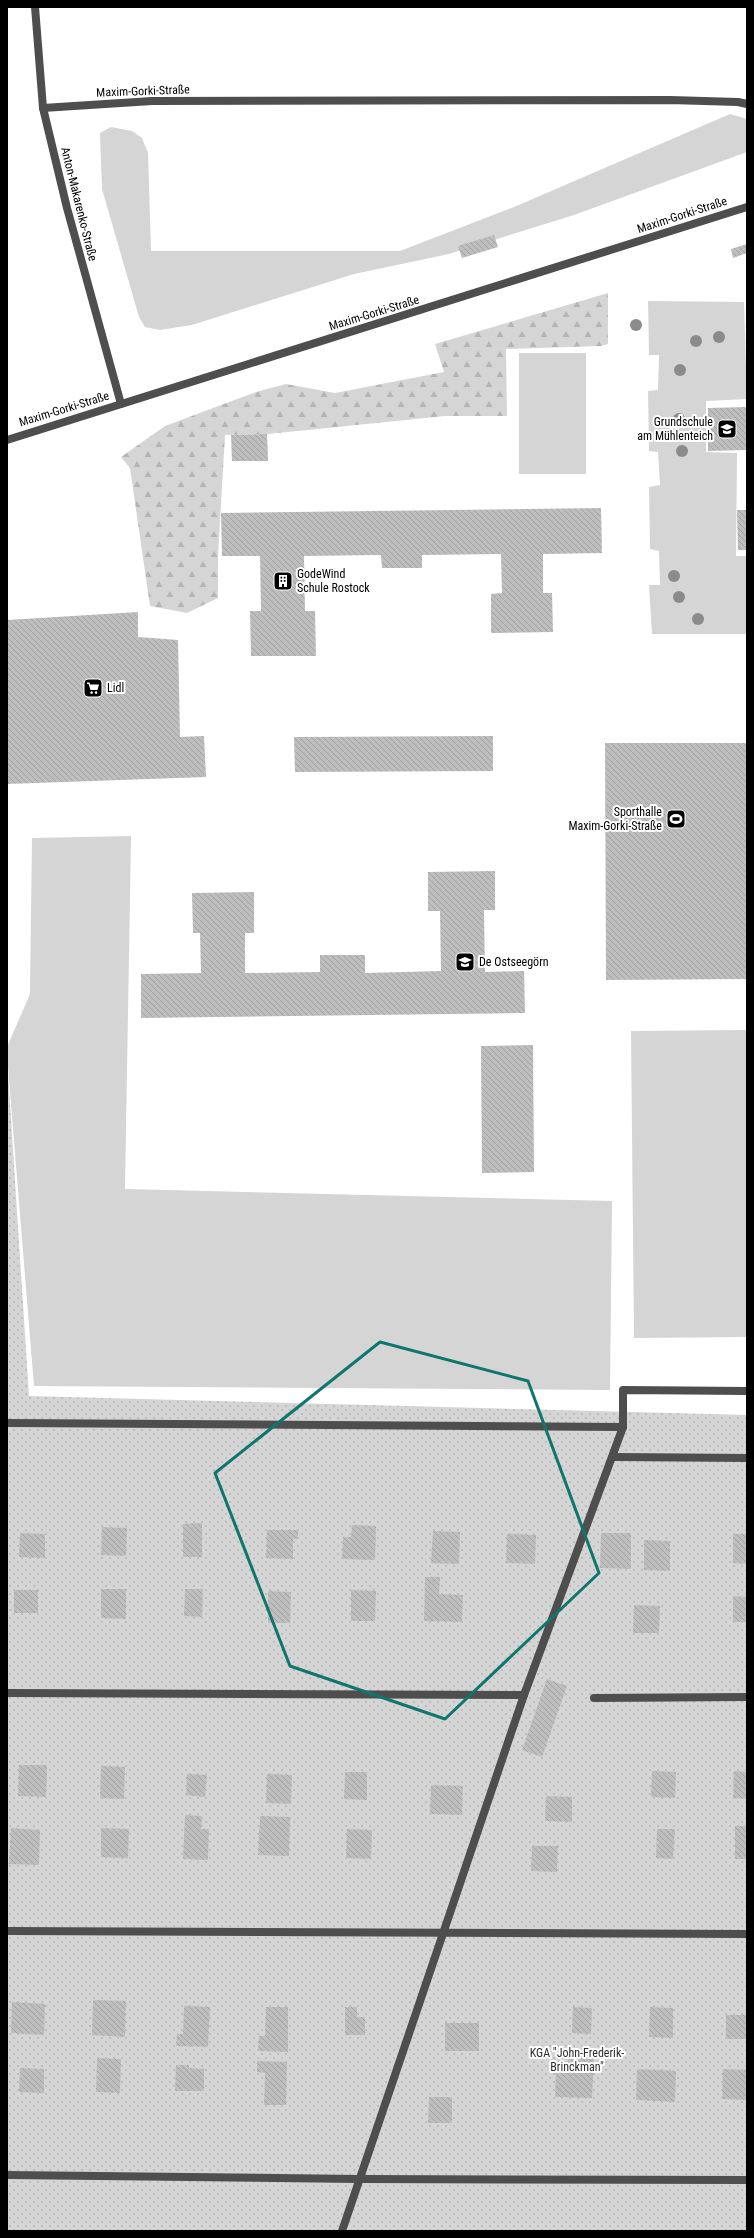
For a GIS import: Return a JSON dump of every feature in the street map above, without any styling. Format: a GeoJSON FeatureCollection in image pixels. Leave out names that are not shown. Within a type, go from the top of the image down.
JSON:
{"type":"FeatureCollection","features":[{"type":"Feature","properties":{"kind":"street","name":"Anton-Makarenko-Straße"},"geometry":{"type":"LineString","coordinates":[[35,7],[43,108],[67,208],[121,404]]}},
{"type":"Feature","properties":{"kind":"street","name":"Maxim-Gorki-Straße"},"geometry":{"type":"LineString","coordinates":[[43,108],[152,101],[670,100],[738,102],[747,104]]}},
{"type":"Feature","properties":{"kind":"street","name":"Maxim-Gorki-Straße"},"geometry":{"type":"LineString","coordinates":[[7,440],[747,207]]}},
{"type":"Feature","properties":{"kind":"street"},"geometry":{"type":"LineString","coordinates":[[342,2231],[524,1695],[613,1457],[623,1427],[623,1390],[747,1391]]}},
{"type":"Feature","properties":{"kind":"street"},"geometry":{"type":"LineString","coordinates":[[7,1423],[623,1427]]}},
{"type":"Feature","properties":{"kind":"street"},"geometry":{"type":"LineString","coordinates":[[613,1457],[747,1458]]}},
{"type":"Feature","properties":{"kind":"street"},"geometry":{"type":"LineString","coordinates":[[7,1693],[524,1695]]}},
{"type":"Feature","properties":{"kind":"street"},"geometry":{"type":"LineString","coordinates":[[594,1698],[747,1697]]}},
{"type":"Feature","properties":{"kind":"street"},"geometry":{"type":"LineString","coordinates":[[7,1931],[747,1934]]}},
{"type":"Feature","properties":{"kind":"street"},"geometry":{"type":"LineString","coordinates":[[7,2175],[359,2179],[747,2180]]}},
{"type":"Feature","properties":{"kind":"highlighted area"},"geometry":{"type":"Polygon","coordinates":[[[380,1342],[528,1381],[599,1573],[445,1719],[290,1666],[215,1473],[380,1342]]]}},
{"type":"Feature","properties":{"kind":"green space"},"geometry":{"type":"Polygon","coordinates":[[[730,114],[747,119],[747,152],[574,215],[449,254],[354,274],[192,325],[160,330],[145,327],[139,317],[102,189],[100,133],[111,127],[132,131],[142,138],[148,153],[151,251],[400,251],[514,207],[730,114]]]}},
{"type":"Feature","properties":{"kind":"green space"},"geometry":{"type":"Polygon","coordinates":[[[608,293],[608,344],[601,346],[506,349],[507,416],[445,416],[268,434],[225,435],[218,556],[218,598],[187,613],[150,606],[130,468],[121,457],[165,426],[256,392],[286,384],[335,393],[444,372],[435,344],[608,293]]]}},
{"type":"Feature","properties":{"kind":"green space"},"geometry":{"type":"Polygon","coordinates":[[[648,301],[744,302],[747,399],[706,401],[706,452],[737,453],[736,556],[747,556],[747,634],[652,634],[649,585],[660,585],[659,551],[650,549],[649,487],[660,485],[658,452],[649,451],[648,391],[658,390],[659,355],[649,355],[648,301]]]}},
{"type":"Feature","properties":{"kind":"green space"},"geometry":{"type":"Polygon","coordinates":[[[519,353],[586,353],[586,474],[519,474],[519,353]]]}},
{"type":"Feature","properties":{"kind":"green space"},"geometry":{"type":"Polygon","coordinates":[[[131,836],[125,1189],[612,1201],[610,1390],[34,1386],[7,1055],[7,1047],[30,994],[32,838],[131,836]]]}},
{"type":"Feature","properties":{"kind":"green space"},"geometry":{"type":"Polygon","coordinates":[[[747,1030],[747,1337],[634,1338],[631,1031],[747,1030]]]}},
{"type":"Feature","properties":{"kind":"green space","name":"KGA \"John-Frederik- Brinckman\""},"geometry":{"type":"Polygon","coordinates":[[[7,1057],[29,1396],[747,1415],[747,2231],[7,2231],[7,1057]]]}},
{"type":"Feature","properties":{"kind":"building"},"geometry":{"type":"Polygon","coordinates":[[[494,235],[498,247],[462,258],[458,246],[494,235]]]}},
{"type":"Feature","properties":{"kind":"building"},"geometry":{"type":"Polygon","coordinates":[[[747,244],[747,253],[733,258],[731,249],[747,244]]]}},
{"type":"Feature","properties":{"kind":"building","name":"Grundschule am Mühlenteich"},"geometry":{"type":"Polygon","coordinates":[[[747,407],[747,450],[708,451],[708,408],[747,407]]]}},
{"type":"Feature","properties":{"kind":"building"},"geometry":{"type":"Polygon","coordinates":[[[267,434],[268,461],[232,461],[231,435],[267,434]]]}},
{"type":"Feature","properties":{"kind":"building","name":"GodeWind Schule Rostock"},"geometry":{"type":"Polygon","coordinates":[[[601,508],[602,553],[543,554],[543,593],[552,593],[553,632],[491,633],[491,594],[502,593],[501,554],[422,555],[422,568],[382,568],[381,555],[304,556],[305,611],[315,611],[316,656],[251,656],[250,611],[261,611],[260,556],[222,556],[221,513],[601,508]]]}},
{"type":"Feature","properties":{"kind":"building"},"geometry":{"type":"Polygon","coordinates":[[[737,510],[747,510],[747,550],[738,550],[737,510]]]}},
{"type":"Feature","properties":{"kind":"building","name":"Lidl"},"geometry":{"type":"Polygon","coordinates":[[[138,612],[138,637],[178,640],[180,737],[204,736],[206,777],[7,784],[7,620],[138,612]]]}},
{"type":"Feature","properties":{"kind":"building"},"geometry":{"type":"Polygon","coordinates":[[[493,736],[493,771],[295,772],[294,737],[493,736]]]}},
{"type":"Feature","properties":{"kind":"building","name":"Sporthalle Maxim-Gorki-Straße"},"geometry":{"type":"Polygon","coordinates":[[[605,743],[747,743],[747,979],[606,980],[605,743]]]}},
{"type":"Feature","properties":{"kind":"building"},"geometry":{"type":"Polygon","coordinates":[[[495,871],[495,910],[484,910],[485,972],[524,971],[525,1013],[141,1018],[141,974],[201,973],[200,933],[193,933],[192,893],[254,892],[254,933],[245,933],[245,973],[320,972],[320,955],[365,955],[365,973],[441,971],[440,911],[428,911],[428,872],[495,871]]]}},
{"type":"Feature","properties":{"kind":"building"},"geometry":{"type":"Polygon","coordinates":[[[533,1045],[534,1172],[482,1173],[481,1046],[533,1045]]]}},
{"type":"Feature","properties":{"kind":"building"},"geometry":{"type":"Polygon","coordinates":[[[202,1523],[202,1557],[183,1557],[183,1524],[202,1523]]]}},
{"type":"Feature","properties":{"kind":"building"},"geometry":{"type":"Polygon","coordinates":[[[352,1525],[376,1526],[375,1560],[342,1559],[343,1537],[351,1537],[352,1525]]]}},
{"type":"Feature","properties":{"kind":"building"},"geometry":{"type":"Polygon","coordinates":[[[102,1527],[127,1528],[126,1556],[101,1555],[102,1527]]]}},
{"type":"Feature","properties":{"kind":"building"},"geometry":{"type":"Polygon","coordinates":[[[267,1530],[298,1530],[298,1539],[293,1539],[293,1559],[266,1558],[267,1530]]]}},
{"type":"Feature","properties":{"kind":"building"},"geometry":{"type":"Polygon","coordinates":[[[433,1531],[460,1532],[459,1564],[431,1563],[433,1531]]]}},
{"type":"Feature","properties":{"kind":"building"},"geometry":{"type":"Polygon","coordinates":[[[20,1533],[45,1534],[45,1558],[19,1557],[20,1533]]]}},
{"type":"Feature","properties":{"kind":"building"},"geometry":{"type":"Polygon","coordinates":[[[601,1533],[631,1533],[631,1569],[600,1568],[601,1533]]]}},
{"type":"Feature","properties":{"kind":"building"},"geometry":{"type":"Polygon","coordinates":[[[507,1534],[536,1535],[535,1564],[506,1563],[507,1534]]]}},
{"type":"Feature","properties":{"kind":"building"},"geometry":{"type":"Polygon","coordinates":[[[733,1534],[747,1534],[747,1564],[733,1563],[733,1534]]]}},
{"type":"Feature","properties":{"kind":"building"},"geometry":{"type":"Polygon","coordinates":[[[644,1540],[670,1541],[670,1571],[644,1570],[644,1540]]]}},
{"type":"Feature","properties":{"kind":"building"},"geometry":{"type":"Polygon","coordinates":[[[425,1577],[440,1577],[439,1594],[463,1595],[462,1622],[424,1621],[425,1577]]]}},
{"type":"Feature","properties":{"kind":"building"},"geometry":{"type":"Polygon","coordinates":[[[101,1589],[126,1589],[126,1619],[101,1618],[101,1589]]]}},
{"type":"Feature","properties":{"kind":"building"},"geometry":{"type":"Polygon","coordinates":[[[185,1589],[203,1589],[202,1617],[184,1616],[185,1589]]]}},
{"type":"Feature","properties":{"kind":"building"},"geometry":{"type":"Polygon","coordinates":[[[14,1590],[38,1590],[38,1613],[14,1613],[14,1590]]]}},
{"type":"Feature","properties":{"kind":"building"},"geometry":{"type":"Polygon","coordinates":[[[351,1590],[376,1591],[375,1621],[351,1621],[351,1590]]]}},
{"type":"Feature","properties":{"kind":"building"},"geometry":{"type":"Polygon","coordinates":[[[268,1591],[291,1592],[290,1623],[268,1623],[268,1591]]]}},
{"type":"Feature","properties":{"kind":"building"},"geometry":{"type":"Polygon","coordinates":[[[733,1596],[747,1597],[747,1622],[733,1622],[733,1596]]]}},
{"type":"Feature","properties":{"kind":"building"},"geometry":{"type":"Polygon","coordinates":[[[634,1605],[660,1606],[659,1633],[633,1633],[634,1605]]]}},
{"type":"Feature","properties":{"kind":"building"},"geometry":{"type":"Polygon","coordinates":[[[547,1679],[567,1686],[542,1757],[522,1750],[547,1679]]]}},
{"type":"Feature","properties":{"kind":"building"},"geometry":{"type":"Polygon","coordinates":[[[19,1765],[47,1765],[46,1797],[18,1796],[19,1765]]]}},
{"type":"Feature","properties":{"kind":"building"},"geometry":{"type":"Polygon","coordinates":[[[101,1766],[125,1767],[124,1799],[100,1798],[101,1766]]]}},
{"type":"Feature","properties":{"kind":"building"},"geometry":{"type":"Polygon","coordinates":[[[652,1771],[676,1772],[675,1798],[651,1797],[652,1771]]]}},
{"type":"Feature","properties":{"kind":"building"},"geometry":{"type":"Polygon","coordinates":[[[734,1771],[747,1772],[747,1799],[733,1798],[734,1771]]]}},
{"type":"Feature","properties":{"kind":"building"},"geometry":{"type":"Polygon","coordinates":[[[345,1772],[367,1772],[367,1800],[344,1799],[345,1772]]]}},
{"type":"Feature","properties":{"kind":"building"},"geometry":{"type":"Polygon","coordinates":[[[187,1774],[207,1775],[205,1797],[186,1795],[187,1774]]]}},
{"type":"Feature","properties":{"kind":"building"},"geometry":{"type":"Polygon","coordinates":[[[267,1774],[292,1775],[291,1804],[266,1803],[267,1774]]]}},
{"type":"Feature","properties":{"kind":"building"},"geometry":{"type":"Polygon","coordinates":[[[431,1785],[463,1786],[462,1815],[430,1814],[431,1785]]]}},
{"type":"Feature","properties":{"kind":"building"},"geometry":{"type":"Polygon","coordinates":[[[546,1796],[572,1797],[572,1822],[545,1821],[546,1796]]]}},
{"type":"Feature","properties":{"kind":"building"},"geometry":{"type":"Polygon","coordinates":[[[185,1815],[202,1816],[201,1829],[209,1829],[208,1860],[183,1859],[185,1815]]]}},
{"type":"Feature","properties":{"kind":"building"},"geometry":{"type":"Polygon","coordinates":[[[260,1816],[290,1817],[289,1856],[258,1855],[260,1816]]]}},
{"type":"Feature","properties":{"kind":"building"},"geometry":{"type":"Polygon","coordinates":[[[735,1826],[747,1826],[747,1859],[735,1859],[735,1826]]]}},
{"type":"Feature","properties":{"kind":"building"},"geometry":{"type":"Polygon","coordinates":[[[11,1828],[40,1830],[39,1865],[9,1864],[11,1828]]]}},
{"type":"Feature","properties":{"kind":"building"},"geometry":{"type":"Polygon","coordinates":[[[101,1828],[129,1829],[128,1858],[101,1857],[101,1828]]]}},
{"type":"Feature","properties":{"kind":"building"},"geometry":{"type":"Polygon","coordinates":[[[347,1829],[372,1830],[371,1859],[346,1858],[347,1829]]]}},
{"type":"Feature","properties":{"kind":"building"},"geometry":{"type":"Polygon","coordinates":[[[657,1829],[675,1829],[673,1859],[656,1858],[657,1829]]]}},
{"type":"Feature","properties":{"kind":"building"},"geometry":{"type":"Polygon","coordinates":[[[532,1846],[558,1846],[557,1872],[531,1871],[532,1846]]]}},
{"type":"Feature","properties":{"kind":"building"},"geometry":{"type":"Polygon","coordinates":[[[93,2000],[126,2001],[125,2037],[92,2035],[93,2000]]]}},
{"type":"Feature","properties":{"kind":"building"},"geometry":{"type":"Polygon","coordinates":[[[12,2002],[45,2004],[44,2035],[11,2033],[12,2002]]]}},
{"type":"Feature","properties":{"kind":"building"},"geometry":{"type":"Polygon","coordinates":[[[184,2006],[210,2007],[208,2047],[176,2046],[177,2034],[183,2034],[184,2006]]]}},
{"type":"Feature","properties":{"kind":"building"},"geometry":{"type":"Polygon","coordinates":[[[266,2007],[288,2007],[288,2052],[258,2051],[259,2036],[265,2036],[266,2007]]]}},
{"type":"Feature","properties":{"kind":"building"},"geometry":{"type":"Polygon","coordinates":[[[345,2007],[357,2007],[357,2017],[365,2017],[365,2035],[345,2035],[345,2007]]]}},
{"type":"Feature","properties":{"kind":"building"},"geometry":{"type":"Polygon","coordinates":[[[573,2007],[592,2008],[591,2034],[572,2033],[573,2007]]]}},
{"type":"Feature","properties":{"kind":"building"},"geometry":{"type":"Polygon","coordinates":[[[650,2007],[673,2008],[673,2038],[649,2037],[650,2007]]]}},
{"type":"Feature","properties":{"kind":"building"},"geometry":{"type":"Polygon","coordinates":[[[726,2015],[747,2015],[747,2039],[726,2039],[726,2015]]]}},
{"type":"Feature","properties":{"kind":"building"},"geometry":{"type":"Polygon","coordinates":[[[445,2023],[479,2023],[479,2051],[445,2051],[445,2023]]]}},
{"type":"Feature","properties":{"kind":"building"},"geometry":{"type":"Polygon","coordinates":[[[568,2057],[594,2058],[592,2098],[555,2097],[556,2071],[568,2072],[568,2057]]]}},
{"type":"Feature","properties":{"kind":"building"},"geometry":{"type":"Polygon","coordinates":[[[97,2058],[121,2059],[120,2093],[96,2092],[97,2058]]]}},
{"type":"Feature","properties":{"kind":"building"},"geometry":{"type":"Polygon","coordinates":[[[257,2061],[287,2062],[286,2105],[264,2105],[265,2073],[257,2072],[257,2061]]]}},
{"type":"Feature","properties":{"kind":"building"},"geometry":{"type":"Polygon","coordinates":[[[176,2065],[189,2065],[189,2068],[204,2069],[204,2091],[175,2091],[176,2065]]]}},
{"type":"Feature","properties":{"kind":"building"},"geometry":{"type":"Polygon","coordinates":[[[20,2068],[44,2069],[44,2093],[19,2092],[20,2068]]]}},
{"type":"Feature","properties":{"kind":"building"},"geometry":{"type":"Polygon","coordinates":[[[637,2069],[676,2071],[675,2102],[636,2100],[637,2069]]]}},
{"type":"Feature","properties":{"kind":"building"},"geometry":{"type":"Polygon","coordinates":[[[723,2069],[747,2070],[747,2100],[722,2099],[723,2069]]]}},
{"type":"Feature","properties":{"kind":"building"},"geometry":{"type":"Polygon","coordinates":[[[429,2097],[452,2097],[452,2123],[428,2123],[429,2097]]]}},
{"type":"Feature","properties":{"kind":"place","name":"Grundschule am Mühlenteich"},"geometry":{"type":"Point","coordinates":[727,429]}},
{"type":"Feature","properties":{"kind":"place","name":"GodeWind Schule Rostock"},"geometry":{"type":"Point","coordinates":[283,581]}},
{"type":"Feature","properties":{"kind":"place","name":"Lidl"},"geometry":{"type":"Point","coordinates":[93,688]}},
{"type":"Feature","properties":{"kind":"place","name":"Sporthalle Maxim-Gorki-Straße"},"geometry":{"type":"Point","coordinates":[676,819]}},
{"type":"Feature","properties":{"kind":"place","name":"De Ostseegörn"},"geometry":{"type":"Point","coordinates":[465,962]}}]}
